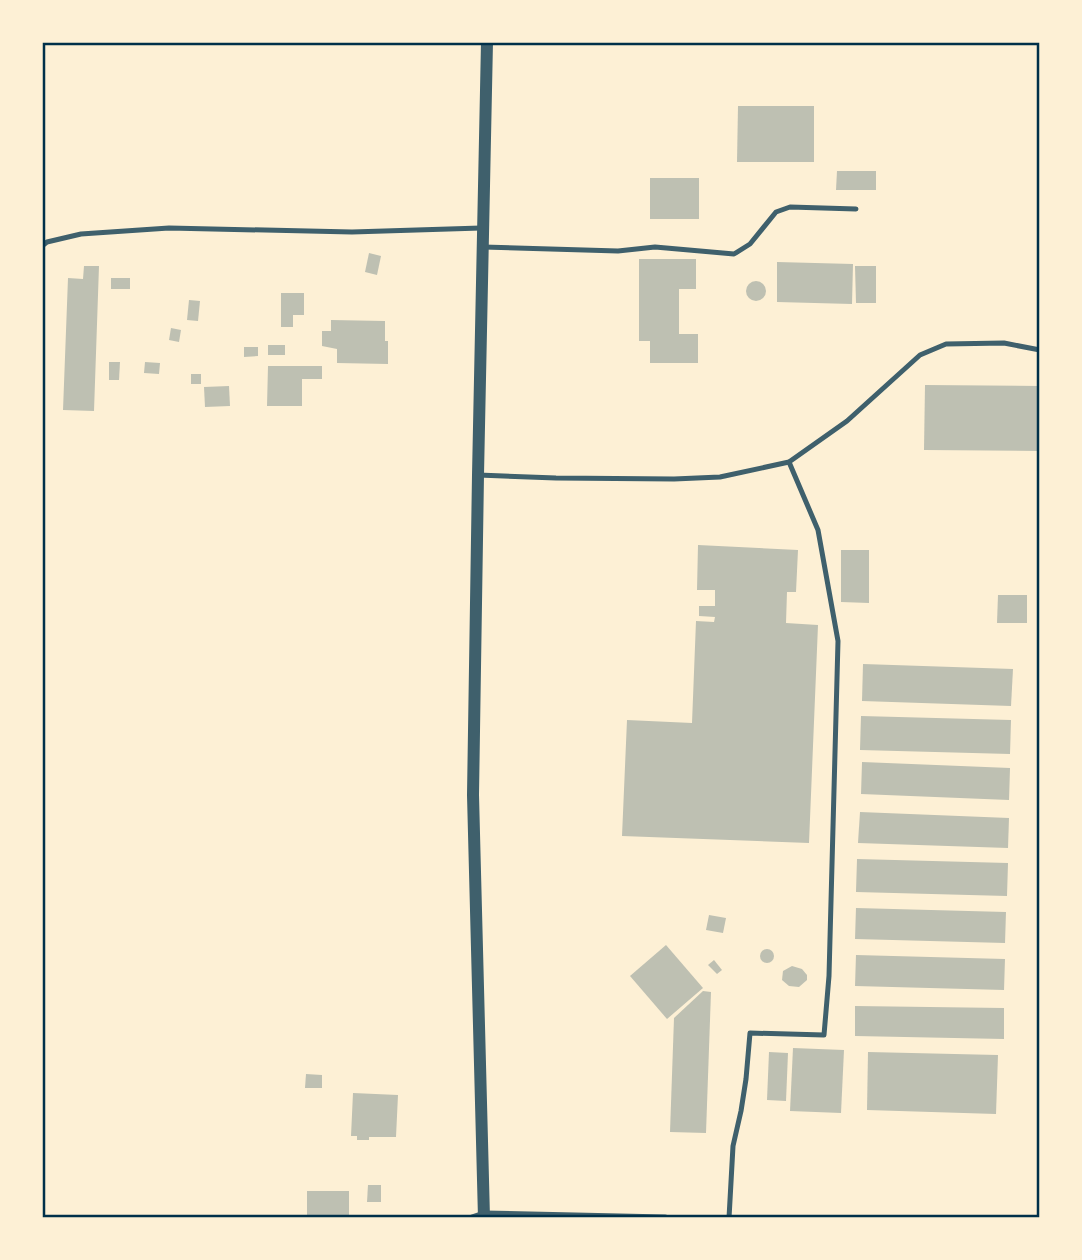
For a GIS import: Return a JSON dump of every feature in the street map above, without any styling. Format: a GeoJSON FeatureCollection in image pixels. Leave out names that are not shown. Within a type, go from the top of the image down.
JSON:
{"type":"FeatureCollection","features":[{"type":"Feature","properties":{"kind":"street"},"geometry":{"type":"LineString","coordinates":[[487,42],[473,795],[480,1217],[665,1218]]}},
{"type":"Feature","properties":{"kind":"lane"},"geometry":{"type":"LineString","coordinates":[[483,247],[618,251],[655,247],[734,254],[750,244],[776,212],[790,207],[856,209]]}},
{"type":"Feature","properties":{"kind":"lane"},"geometry":{"type":"LineString","coordinates":[[42,246],[80,234],[169,228],[315,232],[483,228]]}},
{"type":"Feature","properties":{"kind":"lane"},"geometry":{"type":"LineString","coordinates":[[478,475],[635,479],[720,477],[789,462],[847,421],[920,355],[946,344],[1004,343],[1040,350]]}},
{"type":"Feature","properties":{"kind":"lane"},"geometry":{"type":"LineString","coordinates":[[729,1218],[733,1146],[743,1100],[750,1033],[824,1035],[830,976],[838,641],[818,530],[789,462]]}},
{"type":"Feature","properties":{"kind":"building"},"geometry":{"type":"Polygon","coordinates":[[[738,106],[814,106],[814,162],[737,162],[738,106]]]}},
{"type":"Feature","properties":{"kind":"building"},"geometry":{"type":"Polygon","coordinates":[[[837,171],[876,171],[876,190],[836,190],[837,171]]]}},
{"type":"Feature","properties":{"kind":"building"},"geometry":{"type":"Polygon","coordinates":[[[650,178],[699,178],[699,219],[650,219],[650,178]]]}},
{"type":"Feature","properties":{"kind":"building"},"geometry":{"type":"Polygon","coordinates":[[[369,253],[381,256],[377,275],[365,272],[369,253]]]}},
{"type":"Feature","properties":{"kind":"building"},"geometry":{"type":"Polygon","coordinates":[[[639,259],[696,259],[696,289],[679,289],[679,334],[698,334],[698,363],[650,363],[650,341],[639,341],[639,259]]]}},
{"type":"Feature","properties":{"kind":"building"},"geometry":{"type":"Polygon","coordinates":[[[777,262],[853,264],[852,304],[777,302],[777,262]]]}},
{"type":"Feature","properties":{"kind":"building"},"geometry":{"type":"Polygon","coordinates":[[[84,266],[99,266],[94,411],[63,410],[68,278],[83,279],[84,266]]]}},
{"type":"Feature","properties":{"kind":"building"},"geometry":{"type":"Polygon","coordinates":[[[855,266],[876,266],[876,303],[856,303],[855,266]]]}},
{"type":"Feature","properties":{"kind":"building"},"geometry":{"type":"Polygon","coordinates":[[[111,278],[130,278],[130,289],[111,289],[111,278]]]}},
{"type":"Feature","properties":{"kind":"building"},"geometry":{"type":"Polygon","coordinates":[[[756,281],[763,284],[766,291],[763,298],[756,301],[749,298],[746,291],[749,284],[756,281]]]}},
{"type":"Feature","properties":{"kind":"building"},"geometry":{"type":"Polygon","coordinates":[[[281,293],[304,293],[304,315],[293,315],[293,327],[281,327],[281,293]]]}},
{"type":"Feature","properties":{"kind":"building"},"geometry":{"type":"Polygon","coordinates":[[[189,300],[200,301],[198,321],[187,320],[189,300]]]}},
{"type":"Feature","properties":{"kind":"building"},"geometry":{"type":"Polygon","coordinates":[[[331,320],[385,321],[388,364],[337,363],[337,349],[322,346],[322,331],[331,331],[331,320]]]}},
{"type":"Feature","properties":{"kind":"building"},"geometry":{"type":"Polygon","coordinates":[[[171,328],[181,330],[179,342],[169,340],[171,328]]]}},
{"type":"Feature","properties":{"kind":"building"},"geometry":{"type":"Polygon","coordinates":[[[268,345],[285,345],[285,355],[268,355],[268,345]]]}},
{"type":"Feature","properties":{"kind":"building"},"geometry":{"type":"Polygon","coordinates":[[[244,347],[258,347],[258,356],[244,357],[244,347]]]}},
{"type":"Feature","properties":{"kind":"building"},"geometry":{"type":"Polygon","coordinates":[[[109,362],[120,362],[119,380],[109,380],[109,362]]]}},
{"type":"Feature","properties":{"kind":"building"},"geometry":{"type":"Polygon","coordinates":[[[145,362],[160,363],[159,374],[144,373],[145,362]]]}},
{"type":"Feature","properties":{"kind":"building"},"geometry":{"type":"Polygon","coordinates":[[[268,366],[322,366],[322,379],[302,379],[302,406],[267,406],[268,366]]]}},
{"type":"Feature","properties":{"kind":"building"},"geometry":{"type":"Polygon","coordinates":[[[191,374],[201,374],[201,384],[191,384],[191,374]]]}},
{"type":"Feature","properties":{"kind":"building"},"geometry":{"type":"Polygon","coordinates":[[[925,385],[1040,386],[1040,451],[924,450],[925,385]]]}},
{"type":"Feature","properties":{"kind":"building"},"geometry":{"type":"Polygon","coordinates":[[[229,386],[230,406],[205,407],[204,387],[229,386]]]}},
{"type":"Feature","properties":{"kind":"building"},"geometry":{"type":"Polygon","coordinates":[[[698,545],[798,550],[796,592],[787,592],[786,623],[818,625],[809,843],[622,836],[627,720],[692,723],[696,621],[714,622],[715,617],[699,616],[699,606],[715,606],[715,590],[697,590],[698,545]]]}},
{"type":"Feature","properties":{"kind":"building"},"geometry":{"type":"Polygon","coordinates":[[[841,550],[869,550],[869,603],[841,602],[841,550]]]}},
{"type":"Feature","properties":{"kind":"building"},"geometry":{"type":"Polygon","coordinates":[[[998,595],[1027,595],[1027,623],[997,623],[998,595]]]}},
{"type":"Feature","properties":{"kind":"building"},"geometry":{"type":"Polygon","coordinates":[[[863,664],[1013,669],[1011,706],[862,701],[863,664]]]}},
{"type":"Feature","properties":{"kind":"building"},"geometry":{"type":"Polygon","coordinates":[[[861,716],[1011,720],[1010,754],[860,750],[861,716]]]}},
{"type":"Feature","properties":{"kind":"building"},"geometry":{"type":"Polygon","coordinates":[[[862,762],[1010,768],[1009,800],[861,794],[862,762]]]}},
{"type":"Feature","properties":{"kind":"building"},"geometry":{"type":"Polygon","coordinates":[[[860,812],[1009,818],[1008,848],[858,843],[860,812]]]}},
{"type":"Feature","properties":{"kind":"building"},"geometry":{"type":"Polygon","coordinates":[[[857,859],[1008,863],[1007,896],[856,892],[857,859]]]}},
{"type":"Feature","properties":{"kind":"building"},"geometry":{"type":"Polygon","coordinates":[[[856,908],[1006,912],[1005,943],[855,939],[856,908]]]}},
{"type":"Feature","properties":{"kind":"building"},"geometry":{"type":"Polygon","coordinates":[[[709,915],[726,918],[723,933],[706,930],[709,915]]]}},
{"type":"Feature","properties":{"kind":"building"},"geometry":{"type":"Polygon","coordinates":[[[666,945],[703,988],[667,1019],[630,976],[666,945]]]}},
{"type":"Feature","properties":{"kind":"building"},"geometry":{"type":"Polygon","coordinates":[[[767,949],[772,951],[772,961],[767,963],[762,961],[760,956],[762,951],[767,949]]]}},
{"type":"Feature","properties":{"kind":"building"},"geometry":{"type":"Polygon","coordinates":[[[856,955],[1005,959],[1004,990],[855,986],[856,955]]]}},
{"type":"Feature","properties":{"kind":"building"},"geometry":{"type":"Polygon","coordinates":[[[714,960],[722,970],[717,974],[708,965],[714,960]]]}},
{"type":"Feature","properties":{"kind":"building"},"geometry":{"type":"Polygon","coordinates":[[[792,966],[802,969],[807,975],[807,980],[799,987],[789,986],[782,980],[783,971],[792,966]]]}},
{"type":"Feature","properties":{"kind":"building"},"geometry":{"type":"Polygon","coordinates":[[[703,991],[711,992],[706,1133],[670,1132],[674,1018],[703,991]]]}},
{"type":"Feature","properties":{"kind":"building"},"geometry":{"type":"Polygon","coordinates":[[[855,1006],[1004,1008],[1004,1039],[855,1036],[855,1006]]]}},
{"type":"Feature","properties":{"kind":"building"},"geometry":{"type":"Polygon","coordinates":[[[793,1048],[844,1050],[841,1113],[790,1111],[793,1048]]]}},
{"type":"Feature","properties":{"kind":"building"},"geometry":{"type":"Polygon","coordinates":[[[769,1052],[788,1053],[786,1101],[767,1100],[769,1052]]]}},
{"type":"Feature","properties":{"kind":"building"},"geometry":{"type":"Polygon","coordinates":[[[868,1052],[998,1055],[996,1114],[867,1110],[868,1052]]]}},
{"type":"Feature","properties":{"kind":"building"},"geometry":{"type":"Polygon","coordinates":[[[306,1074],[322,1075],[322,1088],[305,1088],[306,1074]]]}},
{"type":"Feature","properties":{"kind":"building"},"geometry":{"type":"Polygon","coordinates":[[[353,1093],[398,1095],[396,1137],[357,1140],[357,1136],[351,1136],[353,1093]]]}},
{"type":"Feature","properties":{"kind":"building"},"geometry":{"type":"Polygon","coordinates":[[[368,1185],[381,1185],[381,1202],[367,1202],[368,1185]]]}},
{"type":"Feature","properties":{"kind":"building"},"geometry":{"type":"Polygon","coordinates":[[[307,1191],[349,1191],[349,1217],[307,1217],[307,1191]]]}}]}
